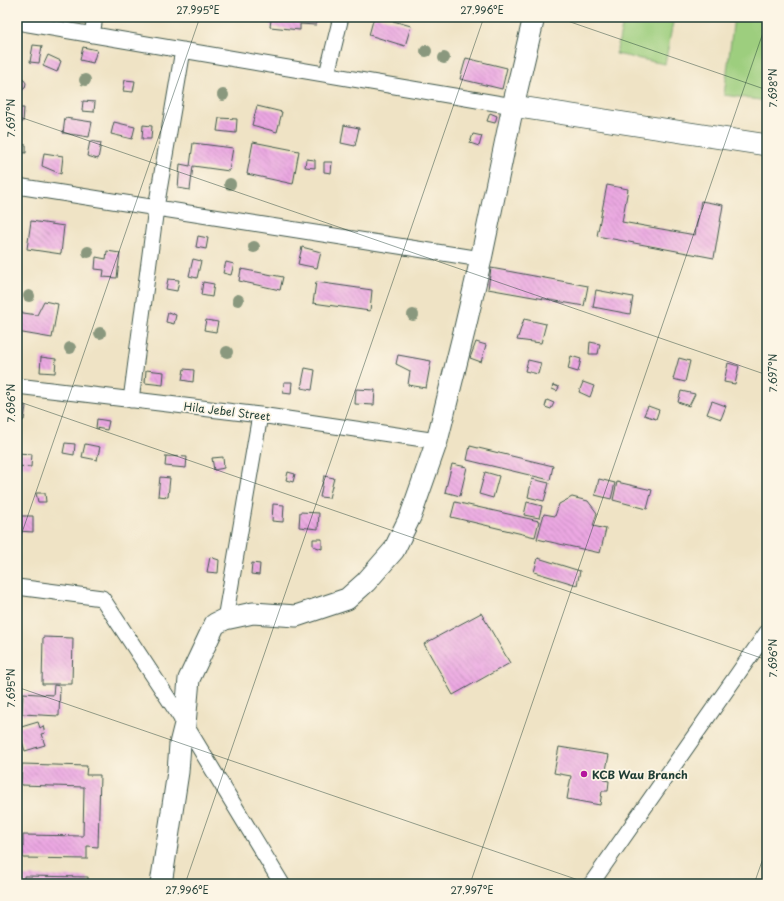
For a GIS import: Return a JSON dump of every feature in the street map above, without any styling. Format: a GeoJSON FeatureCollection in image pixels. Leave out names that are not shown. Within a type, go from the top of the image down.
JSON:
{"type":"FeatureCollection","features":[{"type":"Feature","properties":{"kind":"main road"},"geometry":{"type":"LineString","coordinates":[[161,884],[178,772],[180,744],[185,724],[189,680],[215,624],[225,619],[253,613],[296,616],[347,599],[366,582],[394,550],[411,516],[437,440],[481,259],[513,106],[534,17]]}},
{"type":"Feature","properties":{"kind":"main road"},"geometry":{"type":"LineString","coordinates":[[513,106],[767,145]]}},
{"type":"Feature","properties":{"kind":"street"},"geometry":{"type":"LineString","coordinates":[[92,35],[95,17]]}},
{"type":"Feature","properties":{"kind":"street"},"geometry":{"type":"LineString","coordinates":[[327,74],[340,17]]}},
{"type":"Feature","properties":{"kind":"street"},"geometry":{"type":"LineString","coordinates":[[17,22],[513,106]]}},
{"type":"Feature","properties":{"kind":"street"},"geometry":{"type":"LineString","coordinates":[[131,400],[156,208],[183,50]]}},
{"type":"Feature","properties":{"kind":"street"},"geometry":{"type":"LineString","coordinates":[[17,186],[481,259]]}},
{"type":"Feature","properties":{"kind":"street","name":"Hila Jebel Street"},"geometry":{"type":"LineString","coordinates":[[17,386],[260,415],[437,440]]}},
{"type":"Feature","properties":{"kind":"street"},"geometry":{"type":"LineString","coordinates":[[225,619],[260,415]]}},
{"type":"Feature","properties":{"kind":"street"},"geometry":{"type":"LineString","coordinates":[[17,587],[102,598],[185,724],[282,884]]}},
{"type":"Feature","properties":{"kind":"street"},"geometry":{"type":"LineString","coordinates":[[591,884],[767,632]]}},
{"type":"Feature","properties":{"kind":"green space"},"geometry":{"type":"Polygon","coordinates":[[[624,17],[674,17],[665,64],[616,54],[624,17]]]}},
{"type":"Feature","properties":{"kind":"green space"},"geometry":{"type":"Polygon","coordinates":[[[734,17],[767,17],[767,101],[724,95],[734,17]]]}},
{"type":"Feature","properties":{"kind":"building"},"geometry":{"type":"Polygon","coordinates":[[[261,17],[317,17],[316,25],[300,24],[300,30],[270,27],[271,20],[260,19],[261,17]]]}},
{"type":"Feature","properties":{"kind":"building"},"geometry":{"type":"Polygon","coordinates":[[[374,17],[411,26],[405,46],[369,35],[374,17]]]}},
{"type":"Feature","properties":{"kind":"building"},"geometry":{"type":"Polygon","coordinates":[[[33,45],[42,46],[39,63],[30,62],[33,45]]]}},
{"type":"Feature","properties":{"kind":"building"},"geometry":{"type":"Polygon","coordinates":[[[83,47],[97,50],[93,63],[80,60],[83,47]]]}},
{"type":"Feature","properties":{"kind":"building"},"geometry":{"type":"Polygon","coordinates":[[[48,55],[61,61],[57,72],[43,66],[48,55]]]}},
{"type":"Feature","properties":{"kind":"building"},"geometry":{"type":"Polygon","coordinates":[[[466,58],[507,68],[502,89],[460,79],[466,58]]]}},
{"type":"Feature","properties":{"kind":"building"},"geometry":{"type":"Polygon","coordinates":[[[17,78],[24,80],[26,83],[25,88],[19,92],[17,92],[17,78]]]}},
{"type":"Feature","properties":{"kind":"building"},"geometry":{"type":"Polygon","coordinates":[[[125,80],[135,81],[133,92],[123,91],[125,80]]]}},
{"type":"Feature","properties":{"kind":"building"},"geometry":{"type":"Polygon","coordinates":[[[83,101],[95,102],[94,112],[82,111],[83,101]]]}},
{"type":"Feature","properties":{"kind":"building"},"geometry":{"type":"Polygon","coordinates":[[[257,106],[282,112],[277,132],[252,125],[257,106]]]}},
{"type":"Feature","properties":{"kind":"building"},"geometry":{"type":"Polygon","coordinates":[[[17,108],[24,108],[23,122],[17,122],[17,108]]]}},
{"type":"Feature","properties":{"kind":"building"},"geometry":{"type":"Polygon","coordinates":[[[490,113],[497,116],[495,123],[487,121],[490,113]]]}},
{"type":"Feature","properties":{"kind":"building"},"geometry":{"type":"Polygon","coordinates":[[[65,118],[92,122],[89,137],[63,133],[65,118]]]}},
{"type":"Feature","properties":{"kind":"building"},"geometry":{"type":"Polygon","coordinates":[[[219,118],[237,119],[236,133],[217,131],[219,118]]]}},
{"type":"Feature","properties":{"kind":"building"},"geometry":{"type":"Polygon","coordinates":[[[114,122],[135,127],[132,139],[111,134],[114,122]]]}},
{"type":"Feature","properties":{"kind":"building"},"geometry":{"type":"Polygon","coordinates":[[[143,125],[152,126],[151,139],[142,139],[143,125]]]}},
{"type":"Feature","properties":{"kind":"building"},"geometry":{"type":"Polygon","coordinates":[[[344,125],[359,128],[355,146],[341,143],[344,125]]]}},
{"type":"Feature","properties":{"kind":"building"},"geometry":{"type":"Polygon","coordinates":[[[473,134],[482,136],[479,146],[470,143],[473,134]]]}},
{"type":"Feature","properties":{"kind":"building"},"geometry":{"type":"Polygon","coordinates":[[[90,141],[101,143],[98,159],[87,156],[90,141]]]}},
{"type":"Feature","properties":{"kind":"building"},"geometry":{"type":"Polygon","coordinates":[[[253,142],[299,151],[293,184],[247,174],[253,142]]]}},
{"type":"Feature","properties":{"kind":"building"},"geometry":{"type":"Polygon","coordinates":[[[193,143],[233,148],[229,171],[193,166],[190,190],[178,188],[180,164],[190,166],[193,143]]]}},
{"type":"Feature","properties":{"kind":"building"},"geometry":{"type":"Polygon","coordinates":[[[17,144],[26,145],[26,153],[17,152],[17,144]]]}},
{"type":"Feature","properties":{"kind":"building"},"geometry":{"type":"Polygon","coordinates":[[[44,153],[63,156],[61,174],[42,166],[44,153]]]}},
{"type":"Feature","properties":{"kind":"building"},"geometry":{"type":"Polygon","coordinates":[[[306,159],[315,160],[315,168],[305,167],[306,159]]]}},
{"type":"Feature","properties":{"kind":"building"},"geometry":{"type":"Polygon","coordinates":[[[324,162],[332,162],[331,173],[324,172],[324,162]]]}},
{"type":"Feature","properties":{"kind":"building"},"geometry":{"type":"Polygon","coordinates":[[[607,185],[628,189],[622,222],[695,235],[701,201],[723,205],[714,258],[597,236],[607,185]]]}},
{"type":"Feature","properties":{"kind":"building"},"geometry":{"type":"Polygon","coordinates":[[[31,221],[64,226],[61,254],[27,249],[31,221]]]}},
{"type":"Feature","properties":{"kind":"building"},"geometry":{"type":"Polygon","coordinates":[[[198,236],[208,238],[206,249],[196,247],[198,236]]]}},
{"type":"Feature","properties":{"kind":"building"},"geometry":{"type":"Polygon","coordinates":[[[302,247],[321,252],[317,268],[298,264],[302,247]]]}},
{"type":"Feature","properties":{"kind":"building"},"geometry":{"type":"Polygon","coordinates":[[[107,251],[120,253],[117,278],[103,277],[104,270],[95,269],[96,257],[106,259],[107,251]]]}},
{"type":"Feature","properties":{"kind":"building"},"geometry":{"type":"Polygon","coordinates":[[[193,259],[201,261],[197,278],[189,276],[193,259]]]}},
{"type":"Feature","properties":{"kind":"building"},"geometry":{"type":"Polygon","coordinates":[[[226,262],[234,264],[231,275],[223,273],[226,262]]]}},
{"type":"Feature","properties":{"kind":"building"},"geometry":{"type":"Polygon","coordinates":[[[491,268],[588,286],[584,306],[488,289],[491,268]]]}},
{"type":"Feature","properties":{"kind":"building"},"geometry":{"type":"Polygon","coordinates":[[[241,269],[283,277],[280,290],[239,281],[241,269]]]}},
{"type":"Feature","properties":{"kind":"building"},"geometry":{"type":"Polygon","coordinates":[[[168,279],[179,280],[177,291],[166,289],[168,279]]]}},
{"type":"Feature","properties":{"kind":"building"},"geometry":{"type":"Polygon","coordinates":[[[203,282],[214,284],[212,297],[201,295],[203,282]]]}},
{"type":"Feature","properties":{"kind":"building"},"geometry":{"type":"Polygon","coordinates":[[[316,282],[372,290],[370,311],[313,303],[316,282]]]}},
{"type":"Feature","properties":{"kind":"building"},"geometry":{"type":"Polygon","coordinates":[[[596,290],[633,297],[630,314],[593,307],[596,290]]]}},
{"type":"Feature","properties":{"kind":"building"},"geometry":{"type":"Polygon","coordinates":[[[44,301],[58,304],[52,338],[17,332],[17,312],[37,315],[44,301]]]}},
{"type":"Feature","properties":{"kind":"building"},"geometry":{"type":"Polygon","coordinates":[[[168,312],[176,315],[174,324],[166,322],[168,312]]]}},
{"type":"Feature","properties":{"kind":"building"},"geometry":{"type":"Polygon","coordinates":[[[524,319],[546,324],[541,343],[517,340],[524,319]]]}},
{"type":"Feature","properties":{"kind":"building"},"geometry":{"type":"Polygon","coordinates":[[[206,320],[218,322],[216,332],[204,330],[206,320]]]}},
{"type":"Feature","properties":{"kind":"building"},"geometry":{"type":"Polygon","coordinates":[[[476,342],[486,345],[481,362],[470,358],[476,342]]]}},
{"type":"Feature","properties":{"kind":"building"},"geometry":{"type":"Polygon","coordinates":[[[590,342],[600,344],[598,354],[589,354],[590,342]]]}},
{"type":"Feature","properties":{"kind":"building"},"geometry":{"type":"Polygon","coordinates":[[[398,355],[431,361],[426,388],[408,385],[410,371],[396,364],[398,355]]]}},
{"type":"Feature","properties":{"kind":"building"},"geometry":{"type":"Polygon","coordinates":[[[571,356],[581,359],[578,372],[568,369],[571,356]]]}},
{"type":"Feature","properties":{"kind":"building"},"geometry":{"type":"Polygon","coordinates":[[[41,357],[56,359],[55,373],[40,372],[41,357]]]}},
{"type":"Feature","properties":{"kind":"building"},"geometry":{"type":"Polygon","coordinates":[[[679,358],[690,361],[685,382],[673,379],[679,358]]]}},
{"type":"Feature","properties":{"kind":"building"},"geometry":{"type":"Polygon","coordinates":[[[528,360],[541,363],[538,374],[525,371],[528,360]]]}},
{"type":"Feature","properties":{"kind":"building"},"geometry":{"type":"Polygon","coordinates":[[[728,363],[739,366],[735,384],[724,382],[728,363]]]}},
{"type":"Feature","properties":{"kind":"building"},"geometry":{"type":"Polygon","coordinates":[[[305,368],[315,370],[312,390],[301,388],[305,368]]]}},
{"type":"Feature","properties":{"kind":"building"},"geometry":{"type":"Polygon","coordinates":[[[184,369],[194,370],[193,382],[182,380],[184,369]]]}},
{"type":"Feature","properties":{"kind":"building"},"geometry":{"type":"Polygon","coordinates":[[[146,370],[164,372],[163,385],[145,383],[146,370]]]}},
{"type":"Feature","properties":{"kind":"building"},"geometry":{"type":"Polygon","coordinates":[[[284,382],[292,382],[291,394],[283,393],[284,382]]]}},
{"type":"Feature","properties":{"kind":"building"},"geometry":{"type":"Polygon","coordinates":[[[583,382],[594,386],[590,397],[579,392],[583,382]]]}},
{"type":"Feature","properties":{"kind":"building"},"geometry":{"type":"Polygon","coordinates":[[[553,385],[559,387],[557,391],[552,389],[553,385]]]}},
{"type":"Feature","properties":{"kind":"building"},"geometry":{"type":"Polygon","coordinates":[[[356,389],[375,390],[374,405],[355,404],[356,389]]]}},
{"type":"Feature","properties":{"kind":"building"},"geometry":{"type":"Polygon","coordinates":[[[681,391],[695,394],[689,406],[678,402],[681,391]]]}},
{"type":"Feature","properties":{"kind":"building"},"geometry":{"type":"Polygon","coordinates":[[[547,400],[554,403],[551,409],[545,407],[547,400]]]}},
{"type":"Feature","properties":{"kind":"building"},"geometry":{"type":"Polygon","coordinates":[[[712,401],[726,406],[721,419],[707,414],[712,401]]]}},
{"type":"Feature","properties":{"kind":"building"},"geometry":{"type":"Polygon","coordinates":[[[17,406],[26,406],[24,420],[17,420],[17,406]]]}},
{"type":"Feature","properties":{"kind":"building"},"geometry":{"type":"Polygon","coordinates":[[[648,406],[659,410],[656,419],[644,415],[648,406]]]}},
{"type":"Feature","properties":{"kind":"building"},"geometry":{"type":"Polygon","coordinates":[[[97,419],[109,421],[107,430],[96,428],[97,419]]]}},
{"type":"Feature","properties":{"kind":"building"},"geometry":{"type":"Polygon","coordinates":[[[65,443],[75,444],[74,455],[63,453],[65,443]]]}},
{"type":"Feature","properties":{"kind":"building"},"geometry":{"type":"Polygon","coordinates":[[[85,444],[100,447],[97,460],[82,457],[85,444]]]}},
{"type":"Feature","properties":{"kind":"building"},"geometry":{"type":"Polygon","coordinates":[[[470,446],[553,466],[550,480],[467,460],[470,446]]]}},
{"type":"Feature","properties":{"kind":"building"},"geometry":{"type":"Polygon","coordinates":[[[17,453],[32,454],[31,467],[17,466],[17,453]]]}},
{"type":"Feature","properties":{"kind":"building"},"geometry":{"type":"Polygon","coordinates":[[[166,456],[187,457],[186,468],[165,466],[166,456]]]}},
{"type":"Feature","properties":{"kind":"building"},"geometry":{"type":"Polygon","coordinates":[[[223,457],[224,468],[214,470],[212,458],[223,457]]]}},
{"type":"Feature","properties":{"kind":"building"},"geometry":{"type":"Polygon","coordinates":[[[452,464],[467,467],[460,496],[445,492],[452,464]]]}},
{"type":"Feature","properties":{"kind":"building"},"geometry":{"type":"Polygon","coordinates":[[[288,472],[295,474],[293,482],[286,480],[288,472]]]}},
{"type":"Feature","properties":{"kind":"building"},"geometry":{"type":"Polygon","coordinates":[[[485,472],[499,476],[493,498],[479,494],[485,472]]]}},
{"type":"Feature","properties":{"kind":"building"},"geometry":{"type":"Polygon","coordinates":[[[324,476],[334,478],[329,498],[320,497],[324,476]]]}},
{"type":"Feature","properties":{"kind":"building"},"geometry":{"type":"Polygon","coordinates":[[[160,477],[170,478],[168,497],[158,496],[160,477]]]}},
{"type":"Feature","properties":{"kind":"building"},"geometry":{"type":"Polygon","coordinates":[[[532,479],[549,483],[544,501],[528,497],[532,479]]]}},
{"type":"Feature","properties":{"kind":"building"},"geometry":{"type":"Polygon","coordinates":[[[599,479],[615,483],[611,499],[595,495],[599,479]]]}},
{"type":"Feature","properties":{"kind":"building"},"geometry":{"type":"Polygon","coordinates":[[[617,482],[652,490],[647,509],[613,500],[617,482]]]}},
{"type":"Feature","properties":{"kind":"building"},"geometry":{"type":"Polygon","coordinates":[[[36,493],[45,493],[46,502],[38,502],[36,493]]]}},
{"type":"Feature","properties":{"kind":"building"},"geometry":{"type":"Polygon","coordinates":[[[572,497],[588,501],[597,513],[593,526],[606,529],[600,553],[537,539],[544,514],[555,516],[559,504],[572,497]]]}},
{"type":"Feature","properties":{"kind":"building"},"geometry":{"type":"Polygon","coordinates":[[[455,502],[539,521],[535,537],[451,517],[455,502]]]}},
{"type":"Feature","properties":{"kind":"building"},"geometry":{"type":"Polygon","coordinates":[[[527,502],[542,506],[539,518],[524,515],[527,502]]]}},
{"type":"Feature","properties":{"kind":"building"},"geometry":{"type":"Polygon","coordinates":[[[273,504],[284,505],[283,522],[272,521],[273,504]]]}},
{"type":"Feature","properties":{"kind":"building"},"geometry":{"type":"Polygon","coordinates":[[[300,512],[319,513],[318,529],[299,527],[300,512]]]}},
{"type":"Feature","properties":{"kind":"building"},"geometry":{"type":"Polygon","coordinates":[[[17,516],[33,516],[33,532],[17,531],[17,516]]]}},
{"type":"Feature","properties":{"kind":"building"},"geometry":{"type":"Polygon","coordinates":[[[313,539],[322,539],[322,549],[313,546],[313,539]]]}},
{"type":"Feature","properties":{"kind":"building"},"geometry":{"type":"Polygon","coordinates":[[[210,557],[219,560],[218,573],[207,572],[210,557]]]}},
{"type":"Feature","properties":{"kind":"building"},"geometry":{"type":"Polygon","coordinates":[[[538,558],[580,571],[577,585],[534,572],[538,558]]]}},
{"type":"Feature","properties":{"kind":"building"},"geometry":{"type":"Polygon","coordinates":[[[252,563],[260,564],[259,575],[251,574],[252,563]]]}},
{"type":"Feature","properties":{"kind":"building"},"geometry":{"type":"Polygon","coordinates":[[[481,613],[510,663],[453,695],[424,644],[481,613]]]}},
{"type":"Feature","properties":{"kind":"building"},"geometry":{"type":"Polygon","coordinates":[[[43,637],[73,638],[72,684],[42,684],[43,637]]]}},
{"type":"Feature","properties":{"kind":"building"},"geometry":{"type":"Polygon","coordinates":[[[54,685],[60,686],[59,716],[22,714],[23,693],[53,695],[54,685]]]}},
{"type":"Feature","properties":{"kind":"building"},"geometry":{"type":"Polygon","coordinates":[[[38,722],[40,728],[43,726],[45,733],[41,734],[45,745],[25,751],[18,728],[38,722]]]}},
{"type":"Feature","properties":{"kind":"building","name":"KCB Wau Branch"},"geometry":{"type":"Polygon","coordinates":[[[559,747],[609,755],[604,780],[609,781],[608,791],[602,791],[600,805],[567,799],[571,776],[554,773],[559,747]]]}},
{"type":"Feature","properties":{"kind":"building"},"geometry":{"type":"Polygon","coordinates":[[[22,764],[87,766],[86,775],[100,775],[98,847],[87,846],[87,859],[23,858],[23,835],[83,836],[84,787],[21,785],[22,764]]]}},
{"type":"Feature","properties":{"kind":"building"},"geometry":{"type":"Polygon","coordinates":[[[24,876],[88,877],[88,884],[24,884],[24,876]]]}},
{"type":"Feature","properties":{"kind":"place","name":"KCB Wau Branch"},"geometry":{"type":"Point","coordinates":[584,774]}}]}
